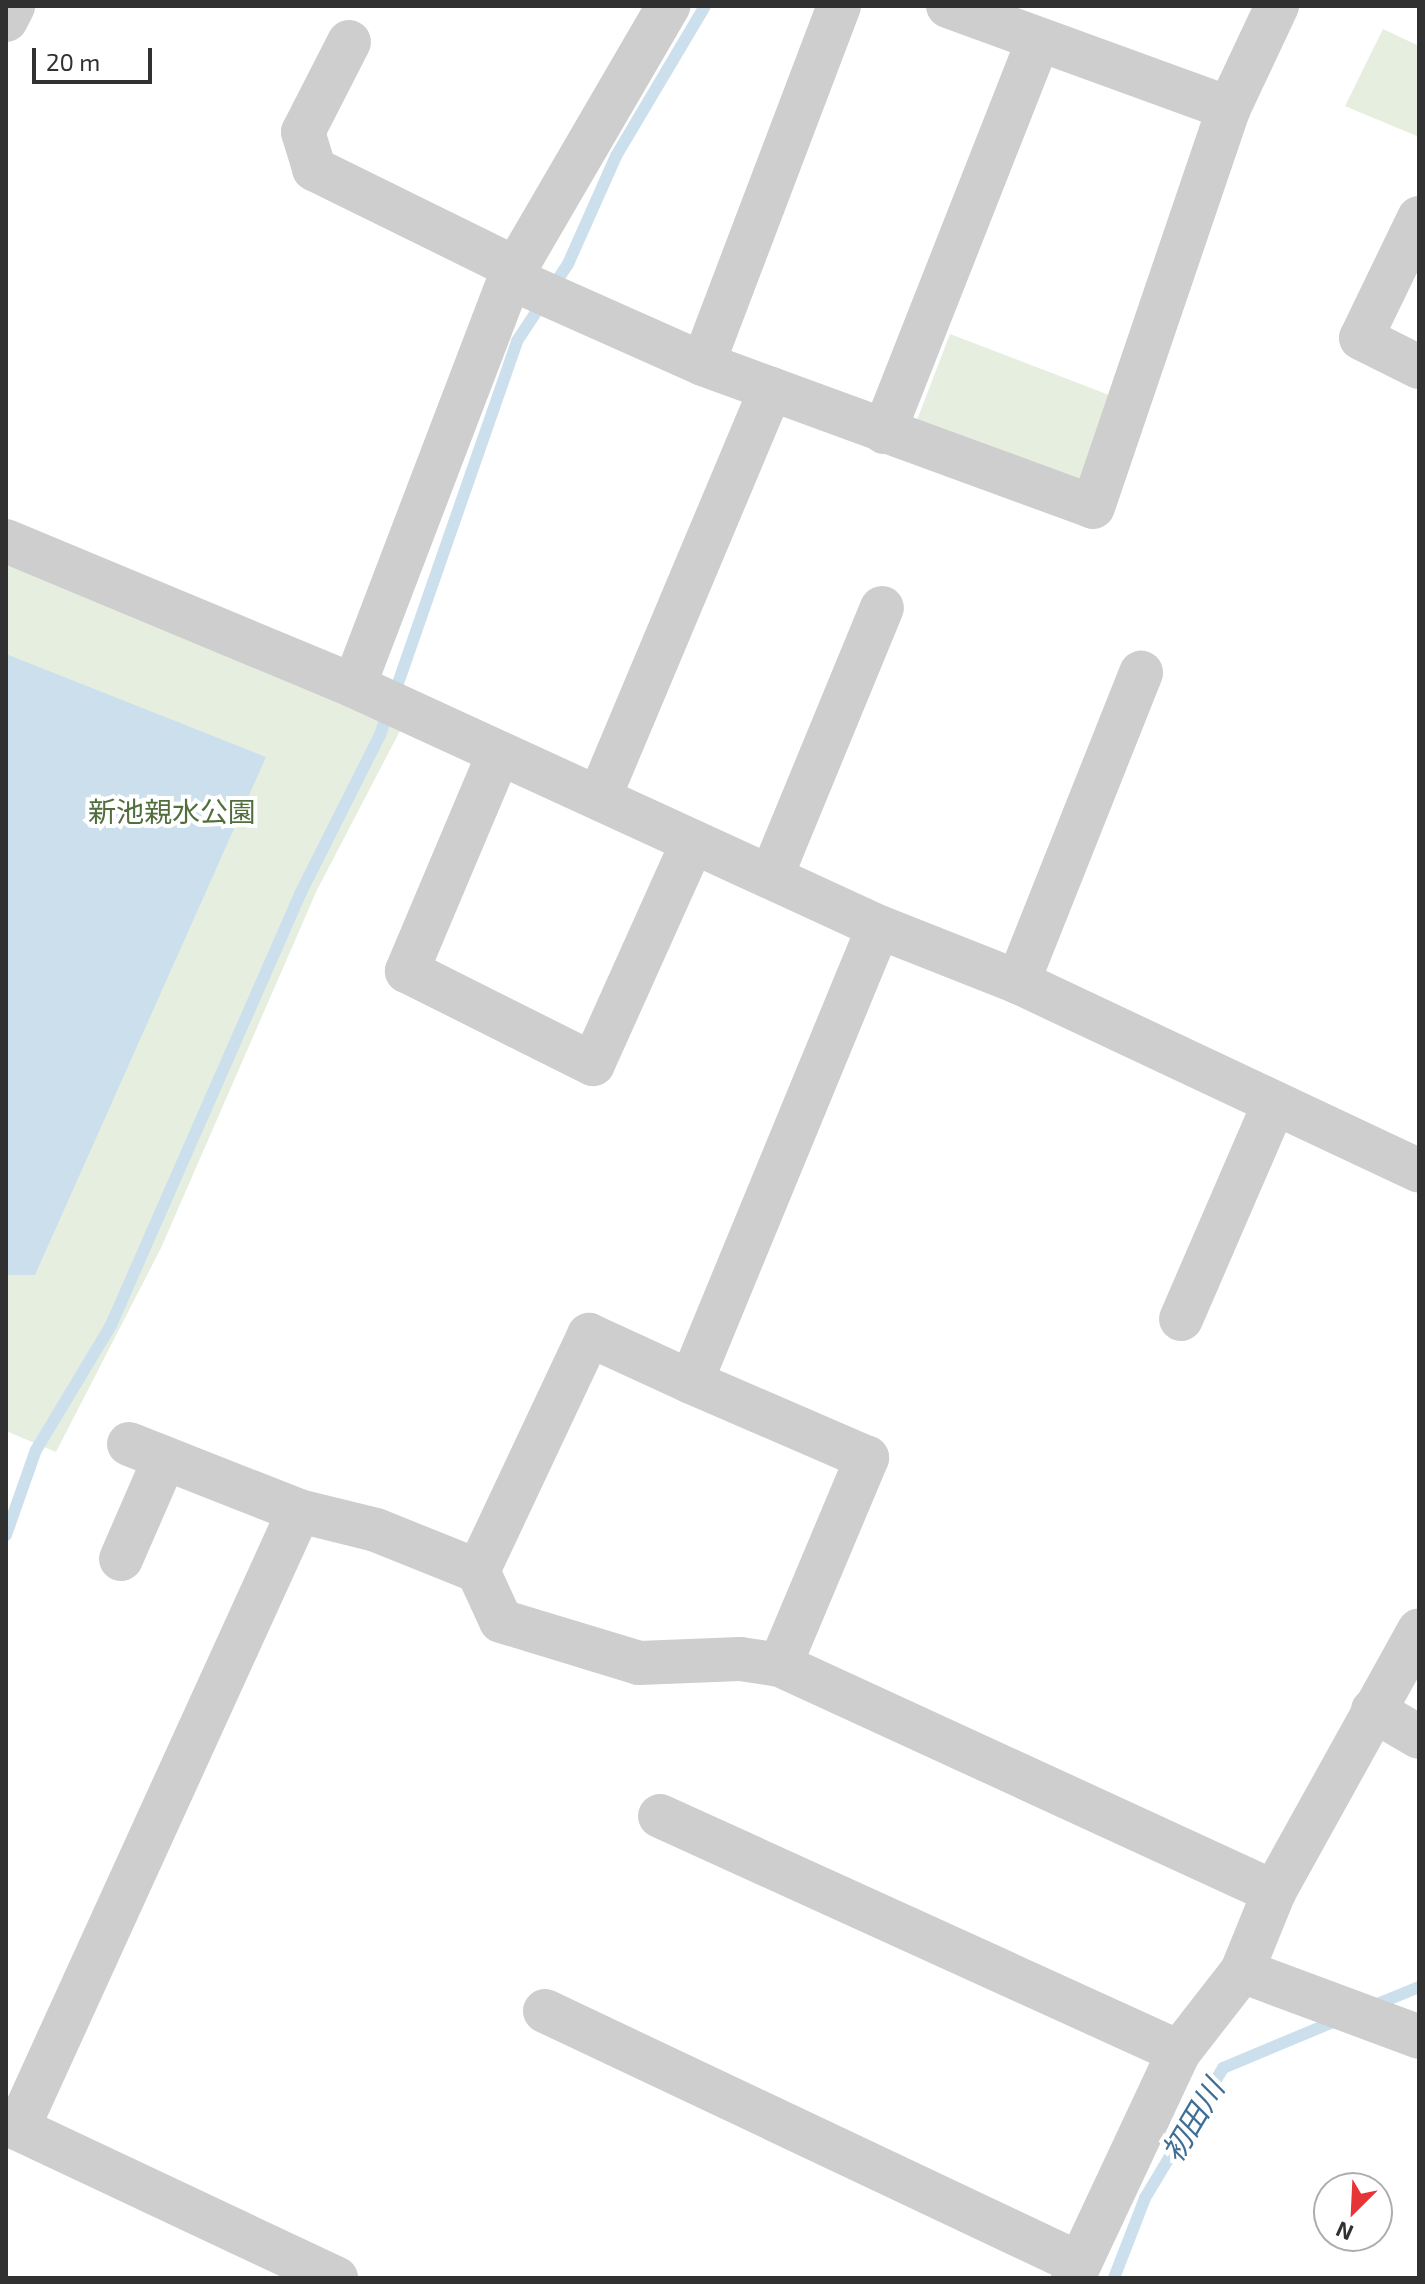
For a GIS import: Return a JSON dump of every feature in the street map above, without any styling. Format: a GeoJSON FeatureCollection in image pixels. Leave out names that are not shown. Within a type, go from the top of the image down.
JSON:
{"type":"FeatureCollection","features":[{"type":"Feature","properties":{"kind":"street"},"geometry":{"type":"LineString","coordinates":[[6,20],[13,6]]}},
{"type":"Feature","properties":{"kind":"street"},"geometry":{"type":"LineString","coordinates":[[354,686],[512,273],[668,6]]}},
{"type":"Feature","properties":{"kind":"street"},"geometry":{"type":"LineString","coordinates":[[703,364],[839,6]]}},
{"type":"Feature","properties":{"kind":"street"},"geometry":{"type":"LineString","coordinates":[[948,6],[1229,108]]}},
{"type":"Feature","properties":{"kind":"street"},"geometry":{"type":"LineString","coordinates":[[349,42],[303,132],[314,169],[512,273],[703,364],[1093,507],[1229,108],[1277,6]]}},
{"type":"Feature","properties":{"kind":"street"},"geometry":{"type":"LineString","coordinates":[[884,432],[1039,39]]}},
{"type":"Feature","properties":{"kind":"street"},"geometry":{"type":"LineString","coordinates":[[1419,218],[1361,338],[1419,367]]}},
{"type":"Feature","properties":{"kind":"street"},"geometry":{"type":"LineString","coordinates":[[599,798],[771,389]]}},
{"type":"Feature","properties":{"kind":"street"},"geometry":{"type":"LineString","coordinates":[[6,541],[354,686],[879,927],[1018,982],[1273,1106],[1419,1171]]}},
{"type":"Feature","properties":{"kind":"street"},"geometry":{"type":"LineString","coordinates":[[771,877],[882,608]]}},
{"type":"Feature","properties":{"kind":"street"},"geometry":{"type":"LineString","coordinates":[[1018,982],[1141,673]]}},
{"type":"Feature","properties":{"kind":"street"},"geometry":{"type":"LineString","coordinates":[[499,753],[407,971],[593,1064],[693,842]]}},
{"type":"Feature","properties":{"kind":"street"},"geometry":{"type":"LineString","coordinates":[[691,1382],[879,927]]}},
{"type":"Feature","properties":{"kind":"street"},"geometry":{"type":"LineString","coordinates":[[1181,1319],[1273,1106]]}},
{"type":"Feature","properties":{"kind":"street"},"geometry":{"type":"LineString","coordinates":[[478,1571],[589,1335],[867,1458],[780,1665]]}},
{"type":"Feature","properties":{"kind":"street"},"geometry":{"type":"LineString","coordinates":[[121,1559],[147,1451],[299,1511],[376,1530],[478,1571],[501,1621],[639,1663],[740,1659],[780,1665],[1274,1892]]}},
{"type":"Feature","properties":{"kind":"street"},"geometry":{"type":"LineString","coordinates":[[299,1511],[12,2125],[331,2277]]}},
{"type":"Feature","properties":{"kind":"street"},"geometry":{"type":"LineString","coordinates":[[545,2011],[1076,2270],[1179,2052],[1242,1971],[1274,1892],[1419,1630]]}},
{"type":"Feature","properties":{"kind":"street"},"geometry":{"type":"LineString","coordinates":[[1373,1710],[1419,1737]]}},
{"type":"Feature","properties":{"kind":"street"},"geometry":{"type":"LineString","coordinates":[[660,1816],[1179,2052]]}},
{"type":"Feature","properties":{"kind":"street"},"geometry":{"type":"LineString","coordinates":[[1242,1971],[1404,2031]]}},
{"type":"Feature","properties":{"kind":"green space"},"geometry":{"type":"Polygon","coordinates":[[[1383,29],[1419,46],[1419,137],[1345,106],[1383,29]]]}},
{"type":"Feature","properties":{"kind":"green space"},"geometry":{"type":"Polygon","coordinates":[[[950,334],[1116,398],[1078,497],[912,433],[950,334]]]}},
{"type":"Feature","properties":{"kind":"green space","name":"新池親水公園"},"geometry":{"type":"Polygon","coordinates":[[[6,561],[402,727],[317,890],[161,1248],[56,1452],[6,1431],[6,561]]]}},
{"type":"Feature","properties":{"kind":"water"},"geometry":{"type":"Polygon","coordinates":[[[6,654],[266,757],[35,1275],[6,1275],[6,654]]]}},
{"type":"Feature","properties":{"kind":"waterway"},"geometry":{"type":"LineString","coordinates":[[6,1535],[36,1450],[111,1325],[300,894],[380,735],[517,341],[568,264],[616,156],[705,6]]}},
{"type":"Feature","properties":{"kind":"waterway","name":"初田川"},"geometry":{"type":"LineString","coordinates":[[1370,2007],[1419,1987]]}},
{"type":"Feature","properties":{"kind":"waterway","name":"初田川"},"geometry":{"type":"LineString","coordinates":[[1114,2278],[1145,2198],[1223,2068],[1338,2020]]}}]}
